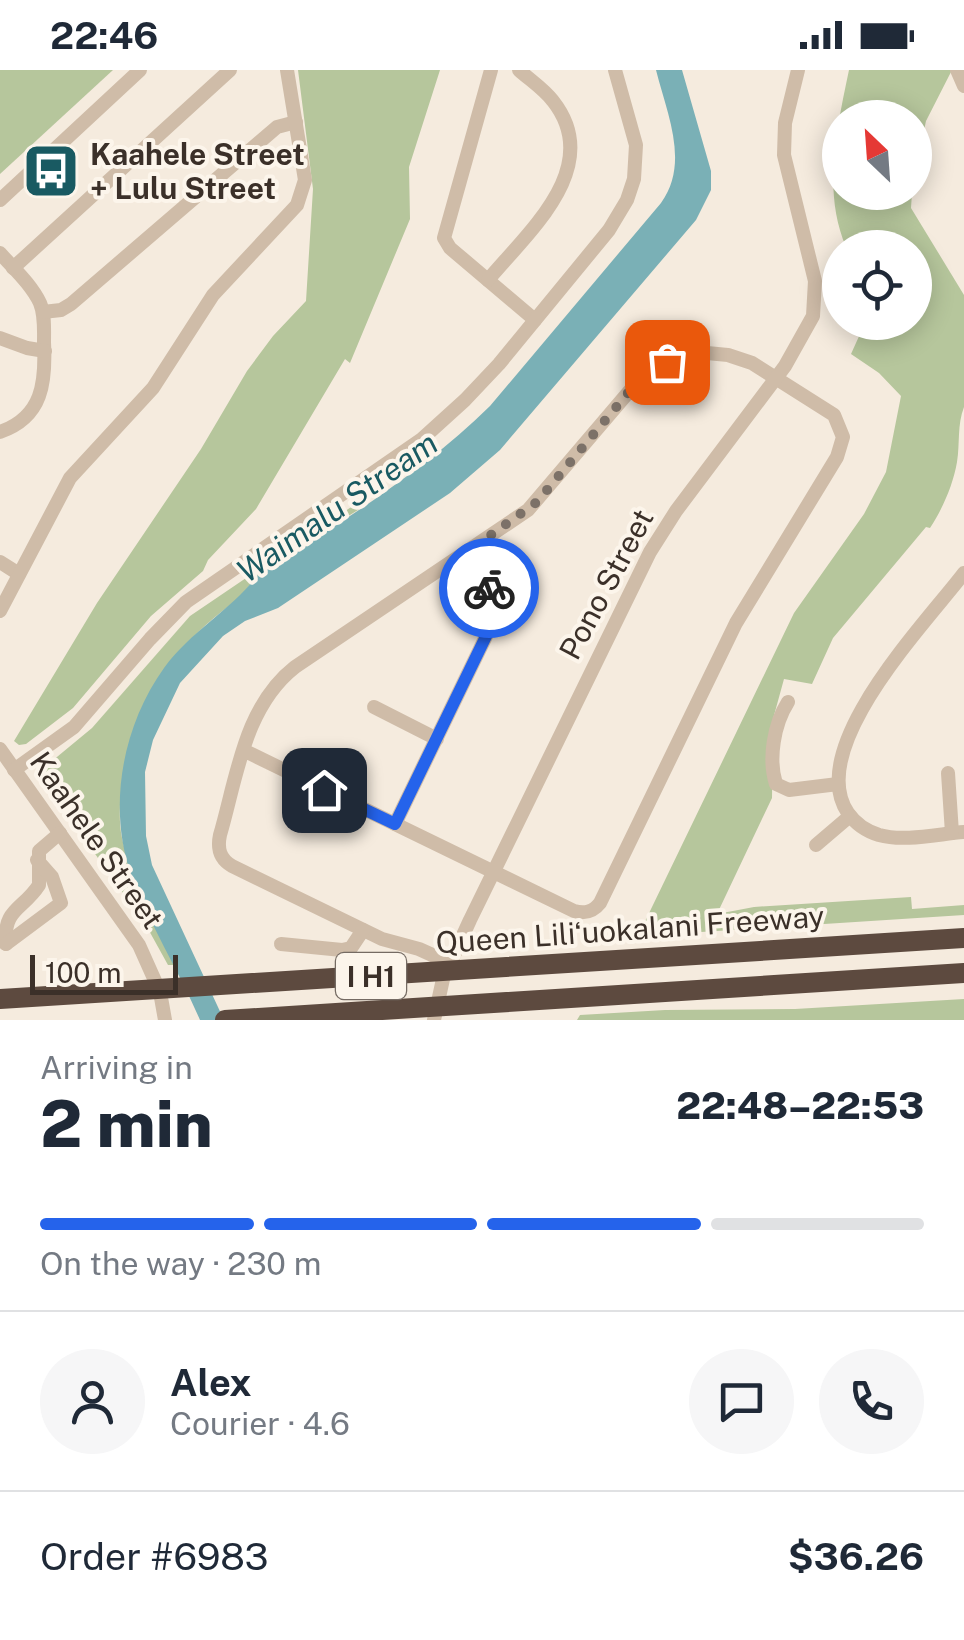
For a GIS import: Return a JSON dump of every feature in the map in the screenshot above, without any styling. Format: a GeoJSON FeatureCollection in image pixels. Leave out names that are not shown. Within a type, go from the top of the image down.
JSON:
{"type":"FeatureCollection","features":[{"type":"Feature","properties":{"kind":"highway","name":"Queen Liliʻuokalani Freeway"},"geometry":{"type":"LineString","coordinates":[[0,999],[964,938]]}},
{"type":"Feature","properties":{"kind":"highway","name":"I H1"},"geometry":{"type":"LineString","coordinates":[[225,1020],[964,973]]}},
{"type":"Feature","properties":{"kind":"street"},"geometry":{"type":"LineString","coordinates":[[0,200],[140,70]]}},
{"type":"Feature","properties":{"kind":"street"},"geometry":{"type":"LineString","coordinates":[[13,268],[230,70]]}},
{"type":"Feature","properties":{"kind":"street"},"geometry":{"type":"LineString","coordinates":[[0,611],[70,478],[157,383],[212,295],[297,205],[305,180],[288,70]]}},
{"type":"Feature","properties":{"kind":"street"},"geometry":{"type":"LineString","coordinates":[[492,70],[444,234],[450,248],[535,320]]}},
{"type":"Feature","properties":{"kind":"street"},"geometry":{"type":"LineString","coordinates":[[488,280],[555,199],[570,161],[570,138],[559,109],[518,70]]}},
{"type":"Feature","properties":{"kind":"street"},"geometry":{"type":"LineString","coordinates":[[14,770],[74,727],[161,626],[200,591],[395,459],[477,388],[616,220],[631,190],[636,166],[635,133],[616,70]]}},
{"type":"Feature","properties":{"kind":"street","name":"Pono Street"},"geometry":{"type":"LineString","coordinates":[[434,1020],[436,1000],[450,963],[650,552],[676,511],[777,378],[808,329],[816,301],[815,281],[784,155],[786,124],[798,70]]}},
{"type":"Feature","properties":{"kind":"street"},"geometry":{"type":"LineString","coordinates":[[957,70],[964,86]]}},
{"type":"Feature","properties":{"kind":"street"},"geometry":{"type":"LineString","coordinates":[[43,312],[61,310],[71,304],[277,127],[296,122]]}},
{"type":"Feature","properties":{"kind":"street"},"geometry":{"type":"LineString","coordinates":[[0,253],[33,292],[43,312],[46,380],[38,402],[20,422],[0,432]]}},
{"type":"Feature","properties":{"kind":"street"},"geometry":{"type":"LineString","coordinates":[[0,338],[45,351]]}},
{"type":"Feature","properties":{"kind":"street"},"geometry":{"type":"LineString","coordinates":[[244,751],[577,912],[589,912],[600,903],[736,624],[841,449],[843,431],[834,415],[744,360],[719,354],[692,354],[656,367],[627,394],[537,502],[278,682],[258,710],[244,751],[219,840],[222,858],[363,930],[450,963]]}},
{"type":"Feature","properties":{"kind":"street"},"geometry":{"type":"LineString","coordinates":[[395,824],[494,617],[490,590],[467,552]]}},
{"type":"Feature","properties":{"kind":"street"},"geometry":{"type":"LineString","coordinates":[[0,562],[20,574]]}},
{"type":"Feature","properties":{"kind":"street"},"geometry":{"type":"LineString","coordinates":[[948,773],[958,833],[887,837],[867,830],[850,816],[838,784],[846,746],[867,700],[964,573]]}},
{"type":"Feature","properties":{"kind":"street"},"geometry":{"type":"LineString","coordinates":[[788,702],[778,720],[774,749],[776,784],[789,790],[838,784]]}},
{"type":"Feature","properties":{"kind":"street"},"geometry":{"type":"LineString","coordinates":[[374,708],[437,738]]}},
{"type":"Feature","properties":{"kind":"street","name":"Kaahele Street"},"geometry":{"type":"LineString","coordinates":[[0,750],[143,952],[160,992],[165,1020]]}},
{"type":"Feature","properties":{"kind":"street"},"geometry":{"type":"LineString","coordinates":[[816,845],[850,816]]}},
{"type":"Feature","properties":{"kind":"street"},"geometry":{"type":"LineString","coordinates":[[47,885],[38,860],[42,847],[60,833]]}},
{"type":"Feature","properties":{"kind":"street"},"geometry":{"type":"LineString","coordinates":[[281,944],[342,950],[351,948],[363,930]]}},
{"type":"Feature","properties":{"kind":"green space"},"geometry":{"type":"Polygon","coordinates":[[[0,70],[113,70],[0,174],[0,70]]]}},
{"type":"Feature","properties":{"kind":"green space"},"geometry":{"type":"Polygon","coordinates":[[[298,70],[440,70],[409,167],[410,219],[350,363],[345,359],[256,509],[208,560],[203,571],[151,616],[73,708],[26,744],[19,745],[14,741],[97,603],[201,449],[247,371],[306,301],[313,189],[298,70]]]}},
{"type":"Feature","properties":{"kind":"green space"},"geometry":{"type":"Polygon","coordinates":[[[849,70],[952,70],[932,109],[932,100],[843,100],[849,70]]]}},
{"type":"Feature","properties":{"kind":"green space"},"geometry":{"type":"Polygon","coordinates":[[[836,210],[912,210],[924,230],[840,230],[836,210]]]}},
{"type":"Feature","properties":{"kind":"green space"},"geometry":{"type":"Polygon","coordinates":[[[932,242],[964,295],[964,407],[953,479],[930,528],[926,527],[833,638],[812,684],[784,679],[773,719],[772,798],[717,914],[754,907],[911,897],[912,909],[964,905],[964,915],[638,936],[794,613],[864,514],[886,472],[901,396],[879,373],[851,354],[857,340],[932,340],[932,242]]]}},
{"type":"Feature","properties":{"kind":"green space"},"geometry":{"type":"Polygon","coordinates":[[[366,497],[369,503],[260,574],[238,599],[193,637],[146,700],[128,750],[122,784],[121,831],[138,888],[176,965],[168,965],[147,927],[40,771],[92,728],[190,616],[366,497]]]}},
{"type":"Feature","properties":{"kind":"green space"},"geometry":{"type":"Polygon","coordinates":[[[964,999],[964,1020],[577,1020],[580,1015],[665,1010],[795,1009],[964,999]]]}},
{"type":"Feature","properties":{"kind":"water"},"geometry":{"type":"Polygon","coordinates":[[[656,70],[682,70],[711,171],[711,190],[696,220],[500,450],[450,493],[278,608],[245,621],[223,636],[180,683],[153,740],[145,772],[146,836],[152,865],[224,1020],[200,1020],[138,893],[124,848],[120,821],[123,767],[129,740],[150,690],[175,655],[257,576],[407,476],[464,431],[490,406],[661,203],[670,188],[675,155],[656,70]]]}},
{"type":"Feature","properties":{"kind":"way so far"},"geometry":{"type":"LineString","coordinates":[[489,588],[467,552],[537,502],[638,381],[667,362]]}},
{"type":"Feature","properties":{"kind":"place","name":"Kaahele Street + Lulu Street"},"geometry":{"type":"Point","coordinates":[51,171]}},
{"type":"Feature","properties":{"kind":"route"},"geometry":{"type":"LineString","coordinates":[[324,790],[395,824],[492,624],[494,604],[489,588]]}},
{"type":"Feature","properties":{"kind":"water label","name":"Waimalu Stream"},"geometry":{"type":"Point","coordinates":[337,507]}}]}
